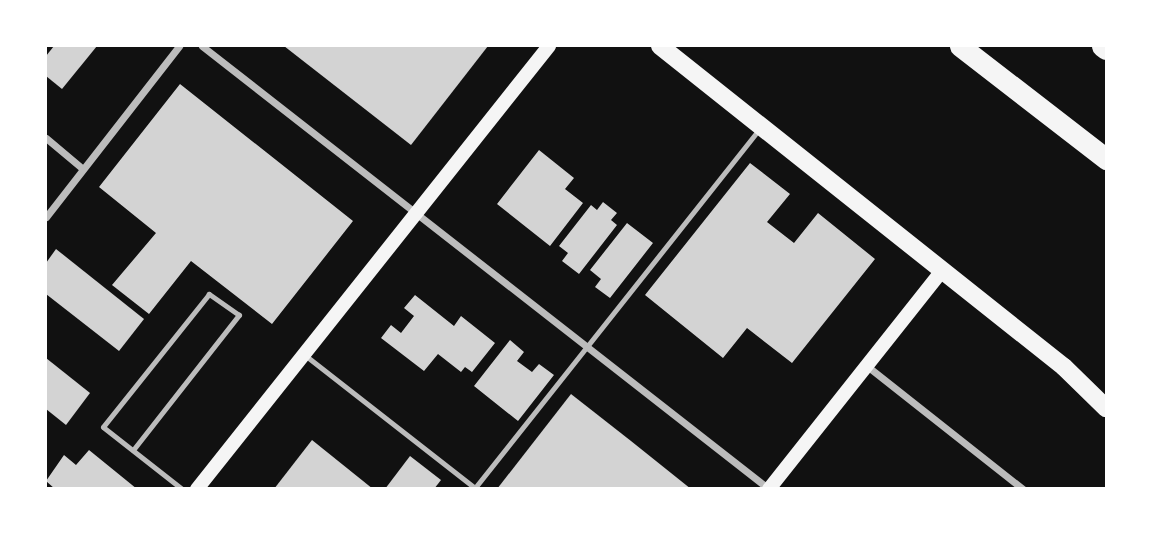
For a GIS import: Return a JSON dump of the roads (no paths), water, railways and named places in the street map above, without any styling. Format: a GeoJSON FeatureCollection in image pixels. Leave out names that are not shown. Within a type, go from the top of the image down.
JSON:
{"type":"FeatureCollection","features":[{"type":"Feature","properties":{"kind":"highway"},"geometry":{"type":"LineString","coordinates":[[960,46],[1107,159]]}},
{"type":"Feature","properties":{"kind":"highway"},"geometry":{"type":"LineString","coordinates":[[1102,46],[1107,49]]}},
{"type":"Feature","properties":{"kind":"main road"},"geometry":{"type":"LineString","coordinates":[[197,488],[549,46]]}},
{"type":"Feature","properties":{"kind":"main road"},"geometry":{"type":"LineString","coordinates":[[660,46],[1064,367],[1107,408]]}},
{"type":"Feature","properties":{"kind":"main road"},"geometry":{"type":"LineString","coordinates":[[769,488],[942,271]]}},
{"type":"Feature","properties":{"kind":"street"},"geometry":{"type":"LineString","coordinates":[[46,217],[179,46]]}},
{"type":"Feature","properties":{"kind":"street"},"geometry":{"type":"LineString","coordinates":[[202,46],[588,344],[769,488]]}},
{"type":"Feature","properties":{"kind":"street"},"geometry":{"type":"LineString","coordinates":[[46,138],[83,169]]}},
{"type":"Feature","properties":{"kind":"street"},"geometry":{"type":"LineString","coordinates":[[867,366],[1023,488]]}},
{"type":"Feature","properties":{"kind":"lane"},"geometry":{"type":"LineString","coordinates":[[303,354],[475,488],[761,127]]}},
{"type":"Feature","properties":{"kind":"lane"},"geometry":{"type":"LineString","coordinates":[[133,450],[239,315],[209,294],[103,427],[182,488]]}}]}
